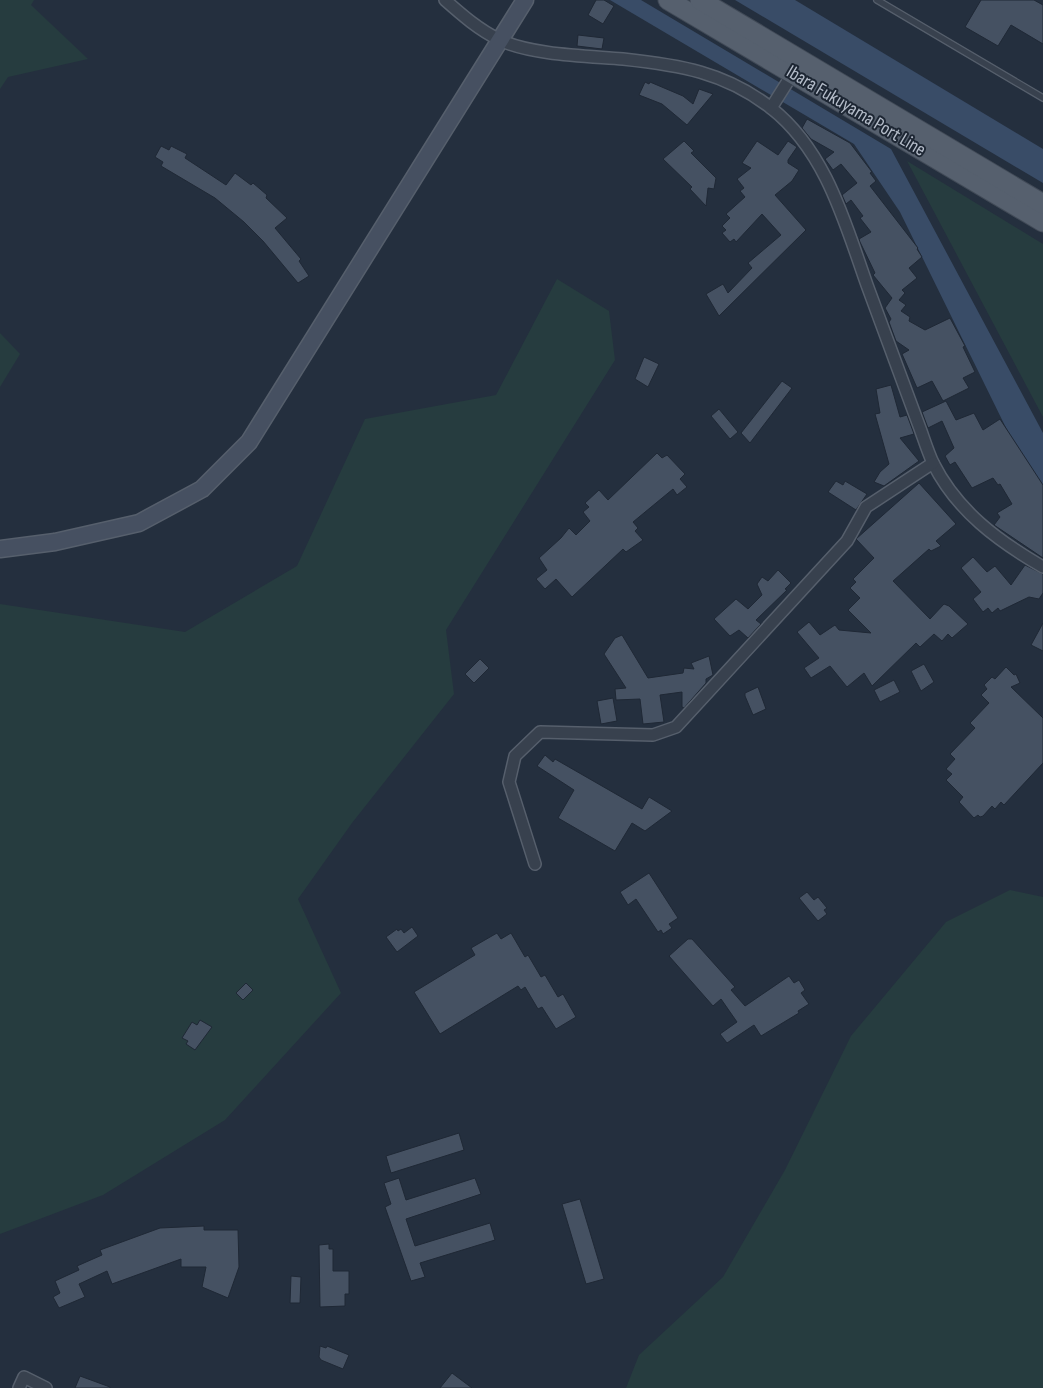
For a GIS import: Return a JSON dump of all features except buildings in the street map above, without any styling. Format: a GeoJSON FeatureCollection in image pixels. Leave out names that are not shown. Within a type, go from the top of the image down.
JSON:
{"type":"FeatureCollection","features":[{"type":"Feature","properties":{"kind":"main road","name":"Ibara Fukuyama Port Line"},"geometry":{"type":"LineString","coordinates":[[668,0],[794,72],[1043,222]]}},
{"type":"Feature","properties":{"kind":"main road","name":"Ibara Fukuyama Port Line"},"geometry":{"type":"LineString","coordinates":[[700,0],[794,72],[1043,204]]}},
{"type":"Feature","properties":{"kind":"street"},"geometry":{"type":"LineString","coordinates":[[445,0],[476,26],[501,40],[517,46],[694,69],[721,79],[773,106],[806,145],[830,184],[933,463],[947,487],[977,522],[1001,542],[1043,568]]}},
{"type":"Feature","properties":{"kind":"street"},"geometry":{"type":"LineString","coordinates":[[0,549],[55,542],[139,522],[202,489],[249,442],[525,0]]}},
{"type":"Feature","properties":{"kind":"street"},"geometry":{"type":"LineString","coordinates":[[773,106],[794,72]]}},
{"type":"Feature","properties":{"kind":"street"},"geometry":{"type":"LineString","coordinates":[[536,864],[509,782],[515,756],[540,732],[653,735],[676,727],[847,541],[866,507],[933,463]]}},
{"type":"Feature","properties":{"kind":"street"},"geometry":{"type":"LineString","coordinates":[[19,1388],[24,1377],[46,1388]]}},
{"type":"Feature","properties":{"kind":"lane"},"geometry":{"type":"LineString","coordinates":[[877,0],[1043,98]]}},
{"type":"Feature","properties":{"kind":"green space"},"geometry":{"type":"Polygon","coordinates":[[[0,0],[34,0],[31,5],[88,59],[8,77],[0,89],[0,0]]]}},
{"type":"Feature","properties":{"kind":"green space"},"geometry":{"type":"Polygon","coordinates":[[[907,161],[1043,244],[1043,417],[907,161]]]}},
{"type":"Feature","properties":{"kind":"green space"},"geometry":{"type":"Polygon","coordinates":[[[557,279],[609,311],[615,360],[446,630],[454,694],[352,823],[298,899],[341,993],[225,1120],[103,1195],[0,1234],[0,604],[185,632],[297,566],[365,419],[496,395],[557,279]]]}},
{"type":"Feature","properties":{"kind":"green space"},"geometry":{"type":"Polygon","coordinates":[[[0,333],[20,354],[0,387],[0,333]]]}},
{"type":"Feature","properties":{"kind":"green space"},"geometry":{"type":"Polygon","coordinates":[[[1010,890],[1043,897],[1043,1388],[626,1388],[639,1355],[723,1277],[785,1170],[851,1036],[946,922],[1010,890]]]}},
{"type":"Feature","properties":{"kind":"water"},"geometry":{"type":"Polygon","coordinates":[[[610,0],[641,0],[891,149],[1043,433],[1043,503],[900,212],[854,144],[610,0]]]}},
{"type":"Feature","properties":{"kind":"water"},"geometry":{"type":"Polygon","coordinates":[[[735,0],[795,0],[1043,149],[1043,183],[735,0]]]}}]}
